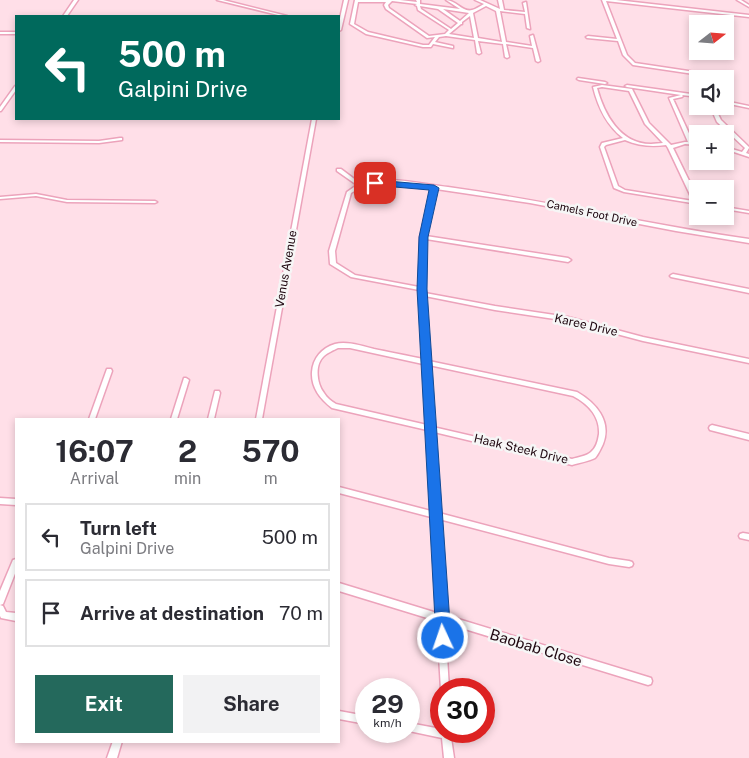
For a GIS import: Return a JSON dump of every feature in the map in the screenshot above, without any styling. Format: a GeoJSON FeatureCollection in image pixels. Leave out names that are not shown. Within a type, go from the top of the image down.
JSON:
{"type":"FeatureCollection","features":[{"type":"Feature","properties":{"kind":"street"},"geometry":{"type":"LineString","coordinates":[[66,15],[76,0]]}},
{"type":"Feature","properties":{"kind":"street"},"geometry":{"type":"LineString","coordinates":[[219,0],[281,15]]}},
{"type":"Feature","properties":{"kind":"street"},"geometry":{"type":"LineString","coordinates":[[340,26],[346,0]]}},
{"type":"Feature","properties":{"kind":"street"},"geometry":{"type":"LineString","coordinates":[[437,37],[428,46],[416,45],[356,28],[352,23],[355,2],[391,0],[472,13]]}},
{"type":"Feature","properties":{"kind":"street"},"geometry":{"type":"LineString","coordinates":[[391,0],[386,5],[387,8],[426,36],[437,37],[446,35],[534,47]]}},
{"type":"Feature","properties":{"kind":"street"},"geometry":{"type":"LineString","coordinates":[[448,0],[464,11]]}},
{"type":"Feature","properties":{"kind":"street"},"geometry":{"type":"LineString","coordinates":[[477,0],[500,10],[526,13]]}},
{"type":"Feature","properties":{"kind":"street"},"geometry":{"type":"LineString","coordinates":[[446,35],[472,13],[493,0]]}},
{"type":"Feature","properties":{"kind":"street"},"geometry":{"type":"LineString","coordinates":[[500,0],[507,57]]}},
{"type":"Feature","properties":{"kind":"street"},"geometry":{"type":"LineString","coordinates":[[689,72],[634,64],[625,55],[605,0],[749,16]]}},
{"type":"Feature","properties":{"kind":"street"},"geometry":{"type":"LineString","coordinates":[[739,0],[749,6]]}},
{"type":"Feature","properties":{"kind":"street"},"geometry":{"type":"LineString","coordinates":[[417,3],[422,12],[451,30]]}},
{"type":"Feature","properties":{"kind":"street"},"geometry":{"type":"LineString","coordinates":[[525,3],[529,28]]}},
{"type":"Feature","properties":{"kind":"street"},"geometry":{"type":"LineString","coordinates":[[439,8],[461,23]]}},
{"type":"Feature","properties":{"kind":"street"},"geometry":{"type":"LineString","coordinates":[[472,13],[479,53]]}},
{"type":"Feature","properties":{"kind":"street"},"geometry":{"type":"LineString","coordinates":[[0,33],[15,33]]}},
{"type":"Feature","properties":{"kind":"street"},"geometry":{"type":"LineString","coordinates":[[416,45],[426,36]]}},
{"type":"Feature","properties":{"kind":"street"},"geometry":{"type":"LineString","coordinates":[[532,36],[538,61]]}},
{"type":"Feature","properties":{"kind":"street"},"geometry":{"type":"LineString","coordinates":[[588,37],[619,40]]}},
{"type":"Feature","properties":{"kind":"street"},"geometry":{"type":"LineString","coordinates":[[432,43],[452,47]]}},
{"type":"Feature","properties":{"kind":"street"},"geometry":{"type":"LineString","coordinates":[[578,79],[689,96]]}},
{"type":"Feature","properties":{"kind":"street"},"geometry":{"type":"LineString","coordinates":[[624,139],[605,114],[594,89],[596,86],[631,90],[646,124],[668,145],[689,187]]}},
{"type":"Feature","properties":{"kind":"street"},"geometry":{"type":"LineString","coordinates":[[0,110],[15,88]]}},
{"type":"Feature","properties":{"kind":"street"},"geometry":{"type":"LineString","coordinates":[[689,97],[677,96],[671,98],[689,141]]}},
{"type":"Feature","properties":{"kind":"street"},"geometry":{"type":"LineString","coordinates":[[734,102],[749,103]]}},
{"type":"Feature","properties":{"kind":"street"},"geometry":{"type":"LineString","coordinates":[[734,103],[749,107]]}},
{"type":"Feature","properties":{"kind":"street"},"geometry":{"type":"LineString","coordinates":[[716,115],[719,121],[746,148],[743,154]]}},
{"type":"Feature","properties":{"kind":"street","name":"Venus Avenue"},"geometry":{"type":"LineString","coordinates":[[259,418],[314,120]]}},
{"type":"Feature","properties":{"kind":"street"},"geometry":{"type":"LineString","coordinates":[[0,141],[99,142],[120,139]]}},
{"type":"Feature","properties":{"kind":"street"},"geometry":{"type":"LineString","coordinates":[[689,143],[649,146],[624,139],[604,144],[602,147],[616,187],[624,191],[689,202]]}},
{"type":"Feature","properties":{"kind":"street"},"geometry":{"type":"LineString","coordinates":[[734,151],[749,156]]}},
{"type":"Feature","properties":{"kind":"street"},"geometry":{"type":"LineString","coordinates":[[339,170],[360,185]]}},
{"type":"Feature","properties":{"kind":"street","name":"Camels Foot Drive"},"geometry":{"type":"LineString","coordinates":[[360,185],[382,183],[510,197],[666,228],[749,241]]}},
{"type":"Feature","properties":{"kind":"street","name":"Karee Drive"},"geometry":{"type":"LineString","coordinates":[[360,185],[346,196],[332,251],[332,261],[339,269],[353,276],[495,308],[568,319],[643,339],[749,362]]}},
{"type":"Feature","properties":{"kind":"street"},"geometry":{"type":"LineString","coordinates":[[434,188],[423,237],[422,292],[445,678]]}},
{"type":"Feature","properties":{"kind":"street"},"geometry":{"type":"LineString","coordinates":[[0,198],[36,195],[67,201],[155,202]]}},
{"type":"Feature","properties":{"kind":"street"},"geometry":{"type":"LineString","coordinates":[[734,210],[749,212]]}},
{"type":"Feature","properties":{"kind":"street"},"geometry":{"type":"LineString","coordinates":[[423,237],[568,260]]}},
{"type":"Feature","properties":{"kind":"street"},"geometry":{"type":"LineString","coordinates":[[673,276],[749,291]]}},
{"type":"Feature","properties":{"kind":"street","name":"Haak Steek Drive"},"geometry":{"type":"LineString","coordinates":[[343,346],[427,364],[575,394],[594,408],[600,419],[603,436],[601,446],[592,456],[572,462],[334,406],[324,400],[314,372],[322,354],[331,348],[343,346]]}},
{"type":"Feature","properties":{"kind":"street"},"geometry":{"type":"LineString","coordinates":[[92,418],[109,371]]}},
{"type":"Feature","properties":{"kind":"street"},"geometry":{"type":"LineString","coordinates":[[174,418],[186,380]]}},
{"type":"Feature","properties":{"kind":"street"},"geometry":{"type":"LineString","coordinates":[[210,418],[217,393]]}},
{"type":"Feature","properties":{"kind":"street"},"geometry":{"type":"LineString","coordinates":[[712,428],[749,438]]}},
{"type":"Feature","properties":{"kind":"street"},"geometry":{"type":"LineString","coordinates":[[340,490],[609,561],[630,564]]}},
{"type":"Feature","properties":{"kind":"street"},"geometry":{"type":"LineString","coordinates":[[0,501],[15,502]]}},
{"type":"Feature","properties":{"kind":"street"},"geometry":{"type":"LineString","coordinates":[[0,601],[15,564]]}},
{"type":"Feature","properties":{"kind":"street","name":"Baobab Close"},"geometry":{"type":"LineString","coordinates":[[340,587],[648,682]]}},
{"type":"Feature","properties":{"kind":"street"},"geometry":{"type":"LineString","coordinates":[[0,610],[4,615],[15,617]]}},
{"type":"Feature","properties":{"kind":"street"},"geometry":{"type":"LineString","coordinates":[[340,715],[355,718]]}},
{"type":"Feature","properties":{"kind":"street"},"geometry":{"type":"LineString","coordinates":[[112,758],[117,743]]}},
{"type":"Feature","properties":{"kind":"street"},"geometry":{"type":"LineString","coordinates":[[448,743],[450,758]]}},
{"type":"Feature","properties":{"kind":"route"},"geometry":{"type":"LineString","coordinates":[[375,183],[434,188],[423,237],[422,289],[443,638]]}}]}
